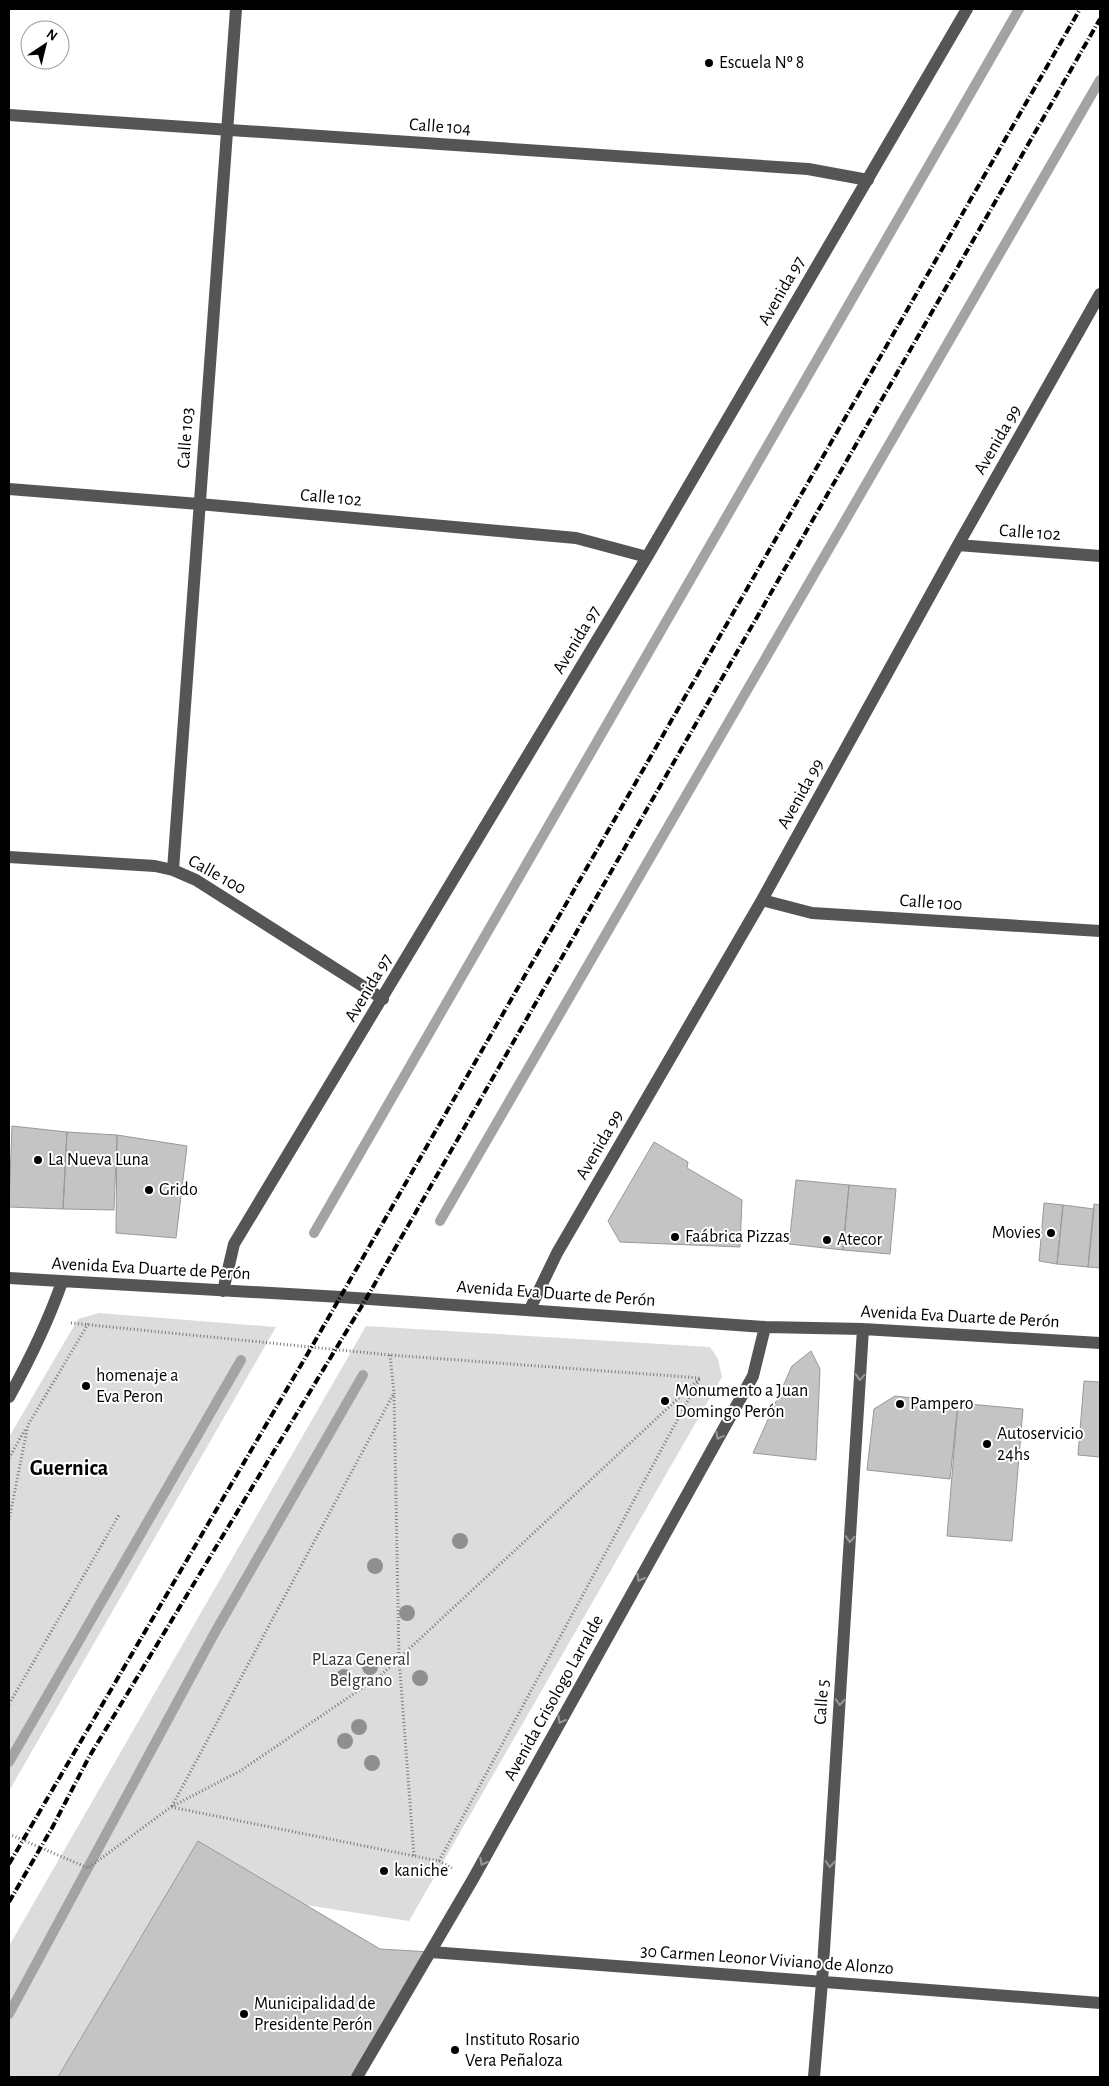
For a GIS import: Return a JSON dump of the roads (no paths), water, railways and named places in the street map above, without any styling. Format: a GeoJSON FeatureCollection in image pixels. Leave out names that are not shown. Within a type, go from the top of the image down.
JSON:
{"type":"FeatureCollection","features":[{"type":"Feature","properties":{"kind":"street","name":"Calle 103"},"geometry":{"type":"LineString","coordinates":[[173,870],[236,9]]}},
{"type":"Feature","properties":{"kind":"street","name":"Avenida 97"},"geometry":{"type":"LineString","coordinates":[[223,1290],[234,1244],[647,557],[967,9]]}},
{"type":"Feature","properties":{"kind":"street","name":"Calle 104"},"geometry":{"type":"LineString","coordinates":[[9,115],[808,169],[868,180]]}},
{"type":"Feature","properties":{"kind":"street","name":"Avenida 99"},"geometry":{"type":"LineString","coordinates":[[530,1309],[557,1252],[762,900],[958,545],[1100,294]]}},
{"type":"Feature","properties":{"kind":"street","name":"Calle 102"},"geometry":{"type":"LineString","coordinates":[[9,489],[576,538],[647,557]]}},
{"type":"Feature","properties":{"kind":"street","name":"Calle 102"},"geometry":{"type":"LineString","coordinates":[[958,545],[1100,556]]}},
{"type":"Feature","properties":{"kind":"street","name":"Calle 100"},"geometry":{"type":"LineString","coordinates":[[9,857],[155,866],[173,870],[196,880],[383,998]]}},
{"type":"Feature","properties":{"kind":"street","name":"Calle 100"},"geometry":{"type":"LineString","coordinates":[[762,900],[812,913],[1100,931]]}},
{"type":"Feature","properties":{"kind":"street","name":"Avenida Eva Duarte de Perón"},"geometry":{"type":"LineString","coordinates":[[9,1278],[530,1309],[765,1327],[864,1329],[1100,1343]]}},
{"type":"Feature","properties":{"kind":"street"},"geometry":{"type":"LineString","coordinates":[[9,1396],[35,1350],[48,1322],[62,1282]]}},
{"type":"Feature","properties":{"kind":"street","name":"Avenida Crisologo Larralde"},"geometry":{"type":"LineString","coordinates":[[357,2077],[431,1952],[753,1376],[765,1327]]}},
{"type":"Feature","properties":{"kind":"street","name":"Calle 5"},"geometry":{"type":"LineString","coordinates":[[814,2077],[822,1982],[864,1329]]}},
{"type":"Feature","properties":{"kind":"street","name":"30 Carmen Leonor Viviano de Alonzo"},"geometry":{"type":"LineString","coordinates":[[431,1952],[1100,2003]]}},
{"type":"Feature","properties":{"kind":"waterway"},"geometry":{"type":"LineString","coordinates":[[314,1233],[1019,9]]}},
{"type":"Feature","properties":{"kind":"waterway"},"geometry":{"type":"LineString","coordinates":[[440,1221],[1100,80]]}},
{"type":"Feature","properties":{"kind":"waterway"},"geometry":{"type":"LineString","coordinates":[[9,1762],[241,1360]]}},
{"type":"Feature","properties":{"kind":"waterway"},"geometry":{"type":"LineString","coordinates":[[9,2014],[214,1634],[363,1375]]}},
{"type":"Feature","properties":{"kind":"railway"},"geometry":{"type":"LineString","coordinates":[[9,1864],[311,1348],[1080,9]]}},
{"type":"Feature","properties":{"kind":"railway"},"geometry":{"type":"LineString","coordinates":[[9,1902],[52,1828],[89,1757],[366,1299],[1100,19]]}},
{"type":"Feature","properties":{"kind":"place","name":"Escuela Nº 8"},"geometry":{"type":"Point","coordinates":[709,63]}},
{"type":"Feature","properties":{"kind":"place","name":"La Nueva Luna"},"geometry":{"type":"Point","coordinates":[38,1160]}},
{"type":"Feature","properties":{"kind":"place","name":"Grido"},"geometry":{"type":"Point","coordinates":[149,1190]}},
{"type":"Feature","properties":{"kind":"place","name":"Movies"},"geometry":{"type":"Point","coordinates":[1051,1233]}},
{"type":"Feature","properties":{"kind":"place","name":"Faábrica Pizzas"},"geometry":{"type":"Point","coordinates":[675,1237]}},
{"type":"Feature","properties":{"kind":"place","name":"Atecor"},"geometry":{"type":"Point","coordinates":[827,1240]}},
{"type":"Feature","properties":{"kind":"place","name":"homenaje a Eva Peron"},"geometry":{"type":"Point","coordinates":[86,1386]}},
{"type":"Feature","properties":{"kind":"place","name":"Monumento a Juan Domingo Perón"},"geometry":{"type":"Point","coordinates":[665,1401]}},
{"type":"Feature","properties":{"kind":"place","name":"Pampero"},"geometry":{"type":"Point","coordinates":[900,1404]}},
{"type":"Feature","properties":{"kind":"place","name":"Autoservicio 24hs"},"geometry":{"type":"Point","coordinates":[987,1444]}},
{"type":"Feature","properties":{"kind":"place","name":"kaniche"},"geometry":{"type":"Point","coordinates":[384,1871]}},
{"type":"Feature","properties":{"kind":"place","name":"Municipalidad de Presidente Perón"},"geometry":{"type":"Point","coordinates":[244,2014]}},
{"type":"Feature","properties":{"kind":"place","name":"Instituto Rosario Vera Peñaloza"},"geometry":{"type":"Point","coordinates":[455,2050]}},
{"type":"Feature","properties":{"kind":"district","name":"Guernica"},"geometry":{"type":"Point","coordinates":[69,1468]}},
{"type":"Feature","properties":{"kind":"park label","name":"PLaza General Belgrano"},"geometry":{"type":"Point","coordinates":[361,1670]}}]}
